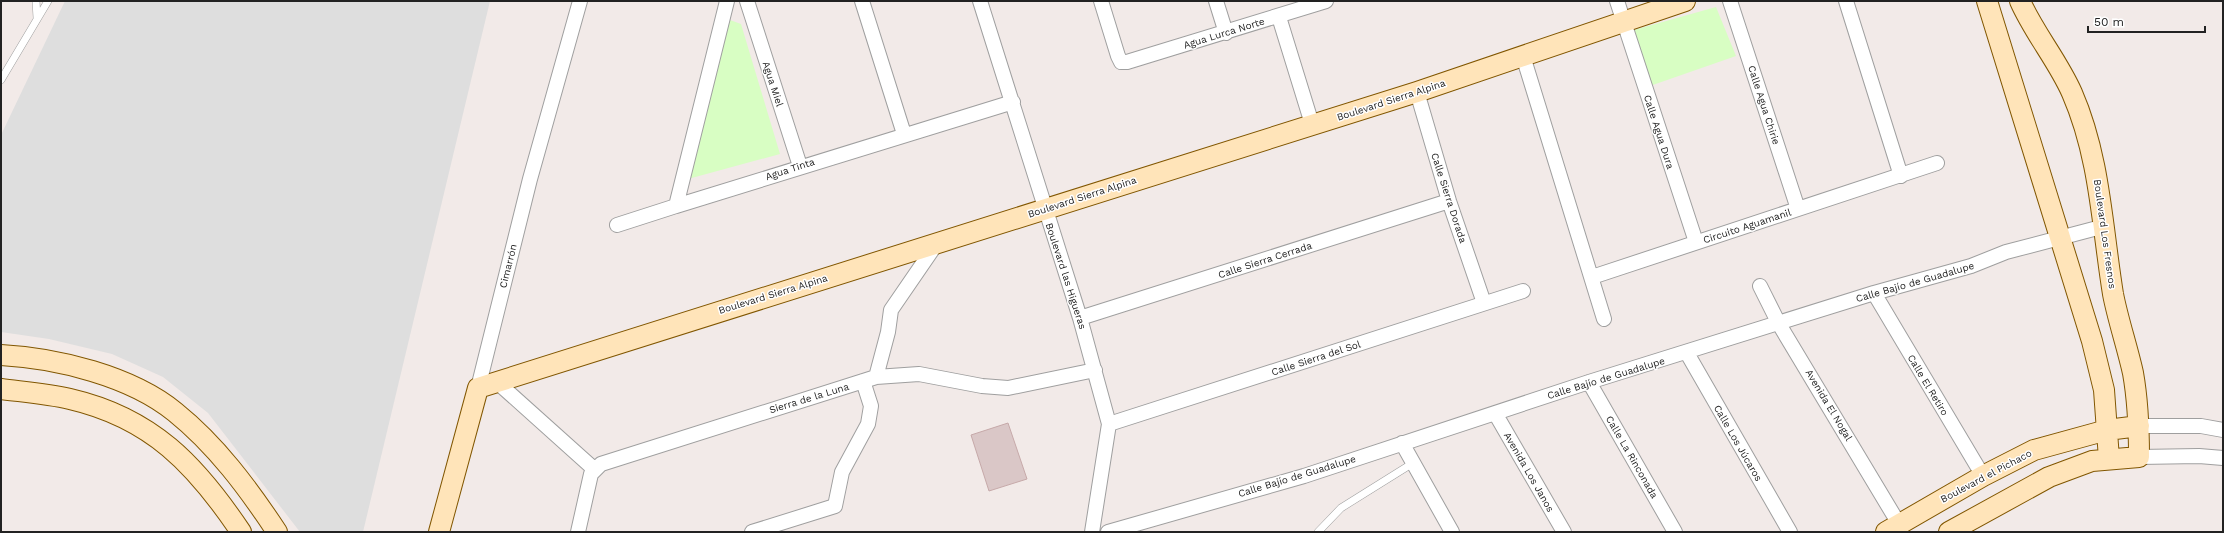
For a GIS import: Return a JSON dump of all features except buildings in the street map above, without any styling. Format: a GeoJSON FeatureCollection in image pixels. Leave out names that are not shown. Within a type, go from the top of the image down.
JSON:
{"type":"FeatureCollection","features":[{"type":"Feature","properties":{"kind":"street","name":"Cimarrón"},"geometry":{"type":"LineString","coordinates":[[439,532],[478,388],[530,179],[580,1]]}},
{"type":"Feature","properties":{"kind":"street"},"geometry":{"type":"LineString","coordinates":[[676,206],[727,1]]}},
{"type":"Feature","properties":{"kind":"street","name":"Agua Miel"},"geometry":{"type":"LineString","coordinates":[[747,1],[800,166]]}},
{"type":"Feature","properties":{"kind":"street"},"geometry":{"type":"LineString","coordinates":[[862,1],[904,134]]}},
{"type":"Feature","properties":{"kind":"street","name":"Boulevard las Higueras"},"geometry":{"type":"LineString","coordinates":[[980,1],[1080,318],[1109,424],[1092,532]]}},
{"type":"Feature","properties":{"kind":"street","name":"Agua Lurca Norte"},"geometry":{"type":"LineString","coordinates":[[1101,1],[1118,56],[1122,62],[1127,62],[1226,33],[1326,1]]}},
{"type":"Feature","properties":{"kind":"street"},"geometry":{"type":"LineString","coordinates":[[1216,1],[1226,33]]}},
{"type":"Feature","properties":{"kind":"street","name":"Calle Agua Dura"},"geometry":{"type":"LineString","coordinates":[[1617,1],[1696,242]]}},
{"type":"Feature","properties":{"kind":"street","name":"Boulevard Sierra Alpina"},"geometry":{"type":"LineString","coordinates":[[478,388],[1417,92],[1685,1]]}},
{"type":"Feature","properties":{"kind":"street","name":"Calle Agua Chirie"},"geometry":{"type":"LineString","coordinates":[[1730,1],[1798,209]]}},
{"type":"Feature","properties":{"kind":"street"},"geometry":{"type":"LineString","coordinates":[[1846,1],[1901,176]]}},
{"type":"Feature","properties":{"kind":"street"},"geometry":{"type":"LineString","coordinates":[[1987,1],[2094,348],[2104,390],[2109,459]]}},
{"type":"Feature","properties":{"kind":"street","name":"Boulevard Los Fresnos"},"geometry":{"type":"LineString","coordinates":[[2020,1],[2028,18],[2072,93],[2088,139],[2100,192],[2114,296],[2132,372],[2139,426],[2139,457]]}},
{"type":"Feature","properties":{"kind":"street"},"geometry":{"type":"LineString","coordinates":[[1279,17],[1312,124]]}},
{"type":"Feature","properties":{"kind":"street"},"geometry":{"type":"LineString","coordinates":[[1523,56],[1604,319]]}},
{"type":"Feature","properties":{"kind":"street","name":"Calle Sierra Dorada"},"geometry":{"type":"LineString","coordinates":[[1417,92],[1449,201],[1484,304]]}},
{"type":"Feature","properties":{"kind":"street","name":"Agua Tinta"},"geometry":{"type":"LineString","coordinates":[[617,225],[800,166],[1013,102]]}},
{"type":"Feature","properties":{"kind":"street","name":"Circuito Aguamanil"},"geometry":{"type":"LineString","coordinates":[[1592,277],[1901,176],[1937,162]]}},
{"type":"Feature","properties":{"kind":"street","name":"Calle Sierra Cerrada"},"geometry":{"type":"LineString","coordinates":[[1080,318],[1449,201]]}},
{"type":"Feature","properties":{"kind":"street","name":"Calle Bajío de Guadalupe"},"geometry":{"type":"LineString","coordinates":[[1108,532],[1304,476],[1589,382],[1687,353],[1874,293],[1970,266],[2006,252],[2105,226]]}},
{"type":"Feature","properties":{"kind":"street"},"geometry":{"type":"LineString","coordinates":[[752,532],[836,506],[842,472],[868,424],[871,406],[870,379],[888,332],[891,310],[937,243]]}},
{"type":"Feature","properties":{"kind":"street","name":"Avenida El Nogal"},"geometry":{"type":"LineString","coordinates":[[1760,286],[1779,324],[1892,528]]}},
{"type":"Feature","properties":{"kind":"street","name":"Calle Sierra del Sol"},"geometry":{"type":"LineString","coordinates":[[1109,424],[1523,291]]}},
{"type":"Feature","properties":{"kind":"street","name":"Calle El Retiro"},"geometry":{"type":"LineString","coordinates":[[1874,293],[1984,476]]}},
{"type":"Feature","properties":{"kind":"street","name":"Calle Los Júcaros"},"geometry":{"type":"LineString","coordinates":[[1687,353],[1790,532]]}},
{"type":"Feature","properties":{"kind":"street"},"geometry":{"type":"LineString","coordinates":[[1,355],[29,357],[74,365],[149,394],[174,411],[222,456],[277,532]]}},
{"type":"Feature","properties":{"kind":"street","name":"Sierra de la Luna"},"geometry":{"type":"LineString","coordinates":[[594,469],[601,464],[870,379],[919,374],[995,388],[1008,388],[1095,370]]}},
{"type":"Feature","properties":{"kind":"street"},"geometry":{"type":"LineString","coordinates":[[496,382],[594,469],[591,474],[578,532]]}},
{"type":"Feature","properties":{"kind":"street","name":"Calle La Rinconada"},"geometry":{"type":"LineString","coordinates":[[1589,382],[1675,532]]}},
{"type":"Feature","properties":{"kind":"street"},"geometry":{"type":"LineString","coordinates":[[1,389],[70,399],[102,409],[161,439],[200,477],[241,532]]}},
{"type":"Feature","properties":{"kind":"street","name":"Avenida Los Janos"},"geometry":{"type":"LineString","coordinates":[[1495,413],[1564,532]]}},
{"type":"Feature","properties":{"kind":"street"},"geometry":{"type":"LineString","coordinates":[[2139,426],[2201,426],[2223,430]]}},
{"type":"Feature","properties":{"kind":"street","name":"Boulevard el Pichaco"},"geometry":{"type":"LineString","coordinates":[[1892,528],[1984,476],[2034,450],[2107,430],[2139,426]]}},
{"type":"Feature","properties":{"kind":"street"},"geometry":{"type":"LineString","coordinates":[[1402,443],[1452,532]]}},
{"type":"Feature","properties":{"kind":"street"},"geometry":{"type":"LineString","coordinates":[[1949,532],[2050,477],[2092,461],[2139,457],[2192,456],[2223,458]]}},
{"type":"Feature","properties":{"kind":"lane"},"geometry":{"type":"LineString","coordinates":[[36,1],[37,18]]}},
{"type":"Feature","properties":{"kind":"lane"},"geometry":{"type":"LineString","coordinates":[[1,80],[48,1]]}},
{"type":"Feature","properties":{"kind":"lane"},"geometry":{"type":"LineString","coordinates":[[1318,532],[1341,508],[1413,463]]}},
{"type":"Feature","properties":{"kind":"green space"},"geometry":{"type":"Polygon","coordinates":[[[1716,7],[1736,56],[1647,87],[1634,30],[1716,7]]]}},
{"type":"Feature","properties":{"kind":"green space"},"geometry":{"type":"Polygon","coordinates":[[[730,20],[741,24],[780,154],[688,179],[723,24],[730,20]]]}},
{"type":"Feature","properties":{"kind":"shaded area"},"geometry":{"type":"Polygon","coordinates":[[[65,1],[490,1],[363,532],[300,532],[208,413],[163,377],[112,354],[49,339],[1,332],[1,135],[65,1]]]}}]}
